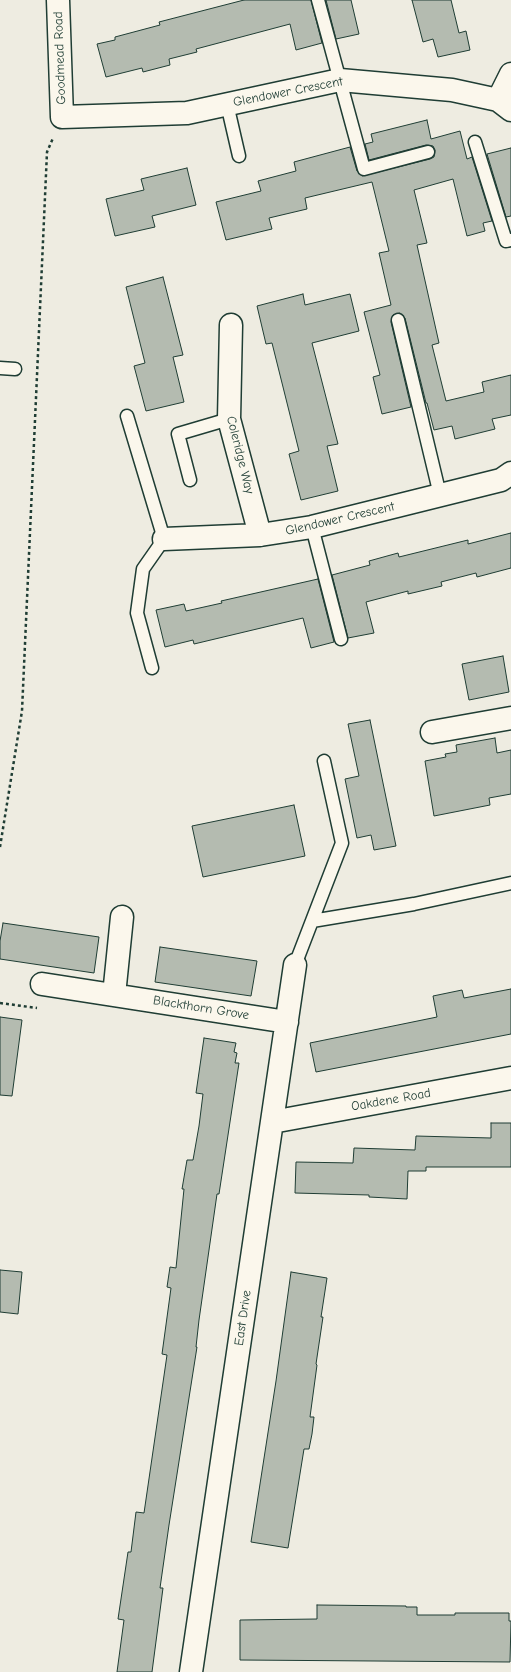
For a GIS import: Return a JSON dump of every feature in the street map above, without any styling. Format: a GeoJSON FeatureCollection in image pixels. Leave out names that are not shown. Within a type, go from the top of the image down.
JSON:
{"type":"FeatureCollection","features":[{"type":"Feature","properties":{"kind":"street","name":"Goodmead Road"},"geometry":{"type":"LineString","coordinates":[[58,0],[62,117]]}},
{"type":"Feature","properties":{"kind":"street"},"geometry":{"type":"LineString","coordinates":[[504,105],[511,74]]}},
{"type":"Feature","properties":{"kind":"street","name":"Glendower Crescent"},"geometry":{"type":"LineString","coordinates":[[62,117],[187,113],[340,80],[452,90],[504,105]]}},
{"type":"Feature","properties":{"kind":"street","name":"Coleridge Way"},"geometry":{"type":"LineString","coordinates":[[231,325],[229,419],[260,535]]}},
{"type":"Feature","properties":{"kind":"street","name":"Glendower Crescent"},"geometry":{"type":"LineString","coordinates":[[164,539],[260,535],[312,527],[501,480],[511,473]]}},
{"type":"Feature","properties":{"kind":"street"},"geometry":{"type":"LineString","coordinates":[[432,732],[511,718]]}},
{"type":"Feature","properties":{"kind":"street"},"geometry":{"type":"LineString","coordinates":[[114,995],[122,917]]}},
{"type":"Feature","properties":{"kind":"street","name":"East Drive"},"geometry":{"type":"LineString","coordinates":[[191,1672],[295,965]]}},
{"type":"Feature","properties":{"kind":"street","name":"Blackthorn Grove"},"geometry":{"type":"LineString","coordinates":[[42,984],[287,1022]]}},
{"type":"Feature","properties":{"kind":"street","name":"Oakdene Road"},"geometry":{"type":"LineString","coordinates":[[272,1122],[511,1078]]}},
{"type":"Feature","properties":{"kind":"lane"},"geometry":{"type":"LineString","coordinates":[[318,0],[364,169],[428,152]]}},
{"type":"Feature","properties":{"kind":"lane"},"geometry":{"type":"LineString","coordinates":[[227,104],[239,156]]}},
{"type":"Feature","properties":{"kind":"lane"},"geometry":{"type":"LineString","coordinates":[[475,142],[506,241],[511,240]]}},
{"type":"Feature","properties":{"kind":"lane"},"geometry":{"type":"LineString","coordinates":[[398,320],[440,495]]}},
{"type":"Feature","properties":{"kind":"lane"},"geometry":{"type":"LineString","coordinates":[[0,368],[15,369]]}},
{"type":"Feature","properties":{"kind":"lane"},"geometry":{"type":"LineString","coordinates":[[127,416],[164,539],[143,569],[137,613],[152,668]]}},
{"type":"Feature","properties":{"kind":"lane"},"geometry":{"type":"LineString","coordinates":[[190,480],[178,434],[229,419]]}},
{"type":"Feature","properties":{"kind":"lane"},"geometry":{"type":"LineString","coordinates":[[312,527],[341,639]]}},
{"type":"Feature","properties":{"kind":"lane"},"geometry":{"type":"LineString","coordinates":[[295,965],[342,843],[324,761]]}},
{"type":"Feature","properties":{"kind":"lane"},"geometry":{"type":"LineString","coordinates":[[312,921],[414,904],[511,883]]}},
{"type":"Feature","properties":{"kind":"path"},"geometry":{"type":"LineString","coordinates":[[0,847],[22,711],[47,152],[62,117]]}},
{"type":"Feature","properties":{"kind":"building"},"geometry":{"type":"Polygon","coordinates":[[[244,0],[311,0],[322,43],[296,50],[290,24],[196,49],[197,52],[169,59],[170,65],[143,72],[142,68],[106,77],[97,44],[115,40],[115,37],[160,25],[159,22],[244,0]]]}},
{"type":"Feature","properties":{"kind":"building"},"geometry":{"type":"Polygon","coordinates":[[[326,0],[351,0],[359,34],[336,39],[326,0]]]}},
{"type":"Feature","properties":{"kind":"building"},"geometry":{"type":"Polygon","coordinates":[[[412,0],[451,0],[459,33],[466,31],[470,50],[438,57],[433,39],[423,42],[412,0]]]}},
{"type":"Feature","properties":{"kind":"building"},"geometry":{"type":"Polygon","coordinates":[[[427,120],[431,139],[460,131],[467,159],[472,157],[492,221],[483,223],[485,231],[467,236],[453,179],[414,190],[427,243],[417,245],[439,343],[432,345],[446,401],[484,392],[482,382],[511,375],[511,415],[492,419],[495,429],[455,439],[452,426],[434,430],[405,318],[400,313],[393,315],[391,322],[411,407],[382,414],[373,377],[380,375],[364,312],[391,305],[379,253],[389,251],[372,182],[305,198],[307,209],[269,218],[272,229],[226,240],[216,202],[261,191],[258,181],[296,171],[294,162],[350,147],[357,171],[362,176],[430,159],[434,157],[435,150],[433,146],[426,145],[369,160],[365,144],[373,142],[371,134],[427,120]]]}},
{"type":"Feature","properties":{"kind":"building"},"geometry":{"type":"Polygon","coordinates":[[[511,148],[511,216],[506,217],[487,154],[511,148]]]}},
{"type":"Feature","properties":{"kind":"building"},"geometry":{"type":"Polygon","coordinates":[[[187,168],[196,205],[152,216],[155,227],[115,236],[106,199],[144,190],[141,179],[187,168]]]}},
{"type":"Feature","properties":{"kind":"building"},"geometry":{"type":"Polygon","coordinates":[[[163,277],[183,355],[173,357],[184,402],[146,411],[134,366],[145,363],[126,287],[163,277]]]}},
{"type":"Feature","properties":{"kind":"building"},"geometry":{"type":"Polygon","coordinates":[[[303,294],[305,305],[350,294],[359,331],[312,343],[338,444],[327,446],[338,491],[301,500],[289,454],[299,451],[272,343],[266,344],[257,306],[303,294]]]}},
{"type":"Feature","properties":{"kind":"building"},"geometry":{"type":"Polygon","coordinates":[[[511,533],[511,568],[477,577],[476,573],[441,582],[442,586],[408,594],[408,591],[366,602],[374,633],[348,638],[332,575],[370,565],[369,561],[398,553],[399,557],[468,540],[468,544],[511,533]]]}},
{"type":"Feature","properties":{"kind":"building"},"geometry":{"type":"Polygon","coordinates":[[[318,579],[334,642],[311,648],[303,618],[194,644],[193,640],[165,647],[156,610],[184,604],[186,611],[222,603],[221,601],[318,579]]]}},
{"type":"Feature","properties":{"kind":"building"},"geometry":{"type":"Polygon","coordinates":[[[503,656],[509,692],[469,700],[462,664],[503,656]]]}},
{"type":"Feature","properties":{"kind":"building"},"geometry":{"type":"Polygon","coordinates":[[[370,720],[396,846],[374,850],[371,835],[357,838],[345,779],[359,776],[348,724],[370,720]]]}},
{"type":"Feature","properties":{"kind":"building"},"geometry":{"type":"Polygon","coordinates":[[[495,738],[497,753],[511,750],[511,794],[489,798],[490,805],[434,816],[425,761],[446,757],[445,754],[457,752],[456,745],[495,738]]]}},
{"type":"Feature","properties":{"kind":"building"},"geometry":{"type":"Polygon","coordinates":[[[294,805],[305,856],[203,877],[192,826],[294,805]]]}},
{"type":"Feature","properties":{"kind":"building"},"geometry":{"type":"Polygon","coordinates":[[[3,923],[99,937],[94,973],[0,959],[0,941],[3,923]]]}},
{"type":"Feature","properties":{"kind":"building"},"geometry":{"type":"Polygon","coordinates":[[[160,947],[257,961],[251,996],[155,982],[160,947]]]}},
{"type":"Feature","properties":{"kind":"building"},"geometry":{"type":"Polygon","coordinates":[[[511,989],[511,1034],[316,1072],[310,1043],[437,1017],[433,996],[462,990],[464,998],[511,989]]]}},
{"type":"Feature","properties":{"kind":"building"},"geometry":{"type":"Polygon","coordinates":[[[0,1017],[22,1020],[12,1096],[0,1095],[0,1017]]]}},
{"type":"Feature","properties":{"kind":"building"},"geometry":{"type":"Polygon","coordinates":[[[204,1038],[236,1043],[234,1052],[237,1053],[235,1063],[239,1063],[219,1194],[217,1194],[199,1320],[197,1347],[160,1588],[163,1588],[152,1672],[117,1672],[124,1620],[118,1619],[128,1552],[131,1552],[136,1512],[144,1513],[167,1355],[162,1354],[171,1288],[167,1287],[170,1267],[176,1268],[184,1189],[182,1189],[187,1160],[193,1160],[199,1126],[203,1094],[196,1093],[204,1038]]]}},
{"type":"Feature","properties":{"kind":"building"},"geometry":{"type":"Polygon","coordinates":[[[491,1123],[511,1123],[511,1167],[426,1167],[426,1171],[408,1171],[407,1199],[369,1197],[369,1195],[295,1193],[296,1162],[353,1163],[354,1148],[415,1150],[416,1136],[491,1138],[491,1123]]]}},
{"type":"Feature","properties":{"kind":"building"},"geometry":{"type":"Polygon","coordinates":[[[0,1270],[22,1272],[18,1314],[0,1312],[0,1270]]]}},
{"type":"Feature","properties":{"kind":"building"},"geometry":{"type":"Polygon","coordinates":[[[291,1272],[327,1278],[321,1317],[323,1317],[310,1417],[314,1417],[312,1434],[309,1449],[304,1449],[288,1548],[251,1542],[291,1272]]]}},
{"type":"Feature","properties":{"kind":"building"},"geometry":{"type":"Polygon","coordinates":[[[317,1605],[417,1607],[417,1615],[509,1613],[509,1621],[511,1621],[510,1662],[240,1660],[240,1620],[317,1619],[317,1605]]]}}]}
